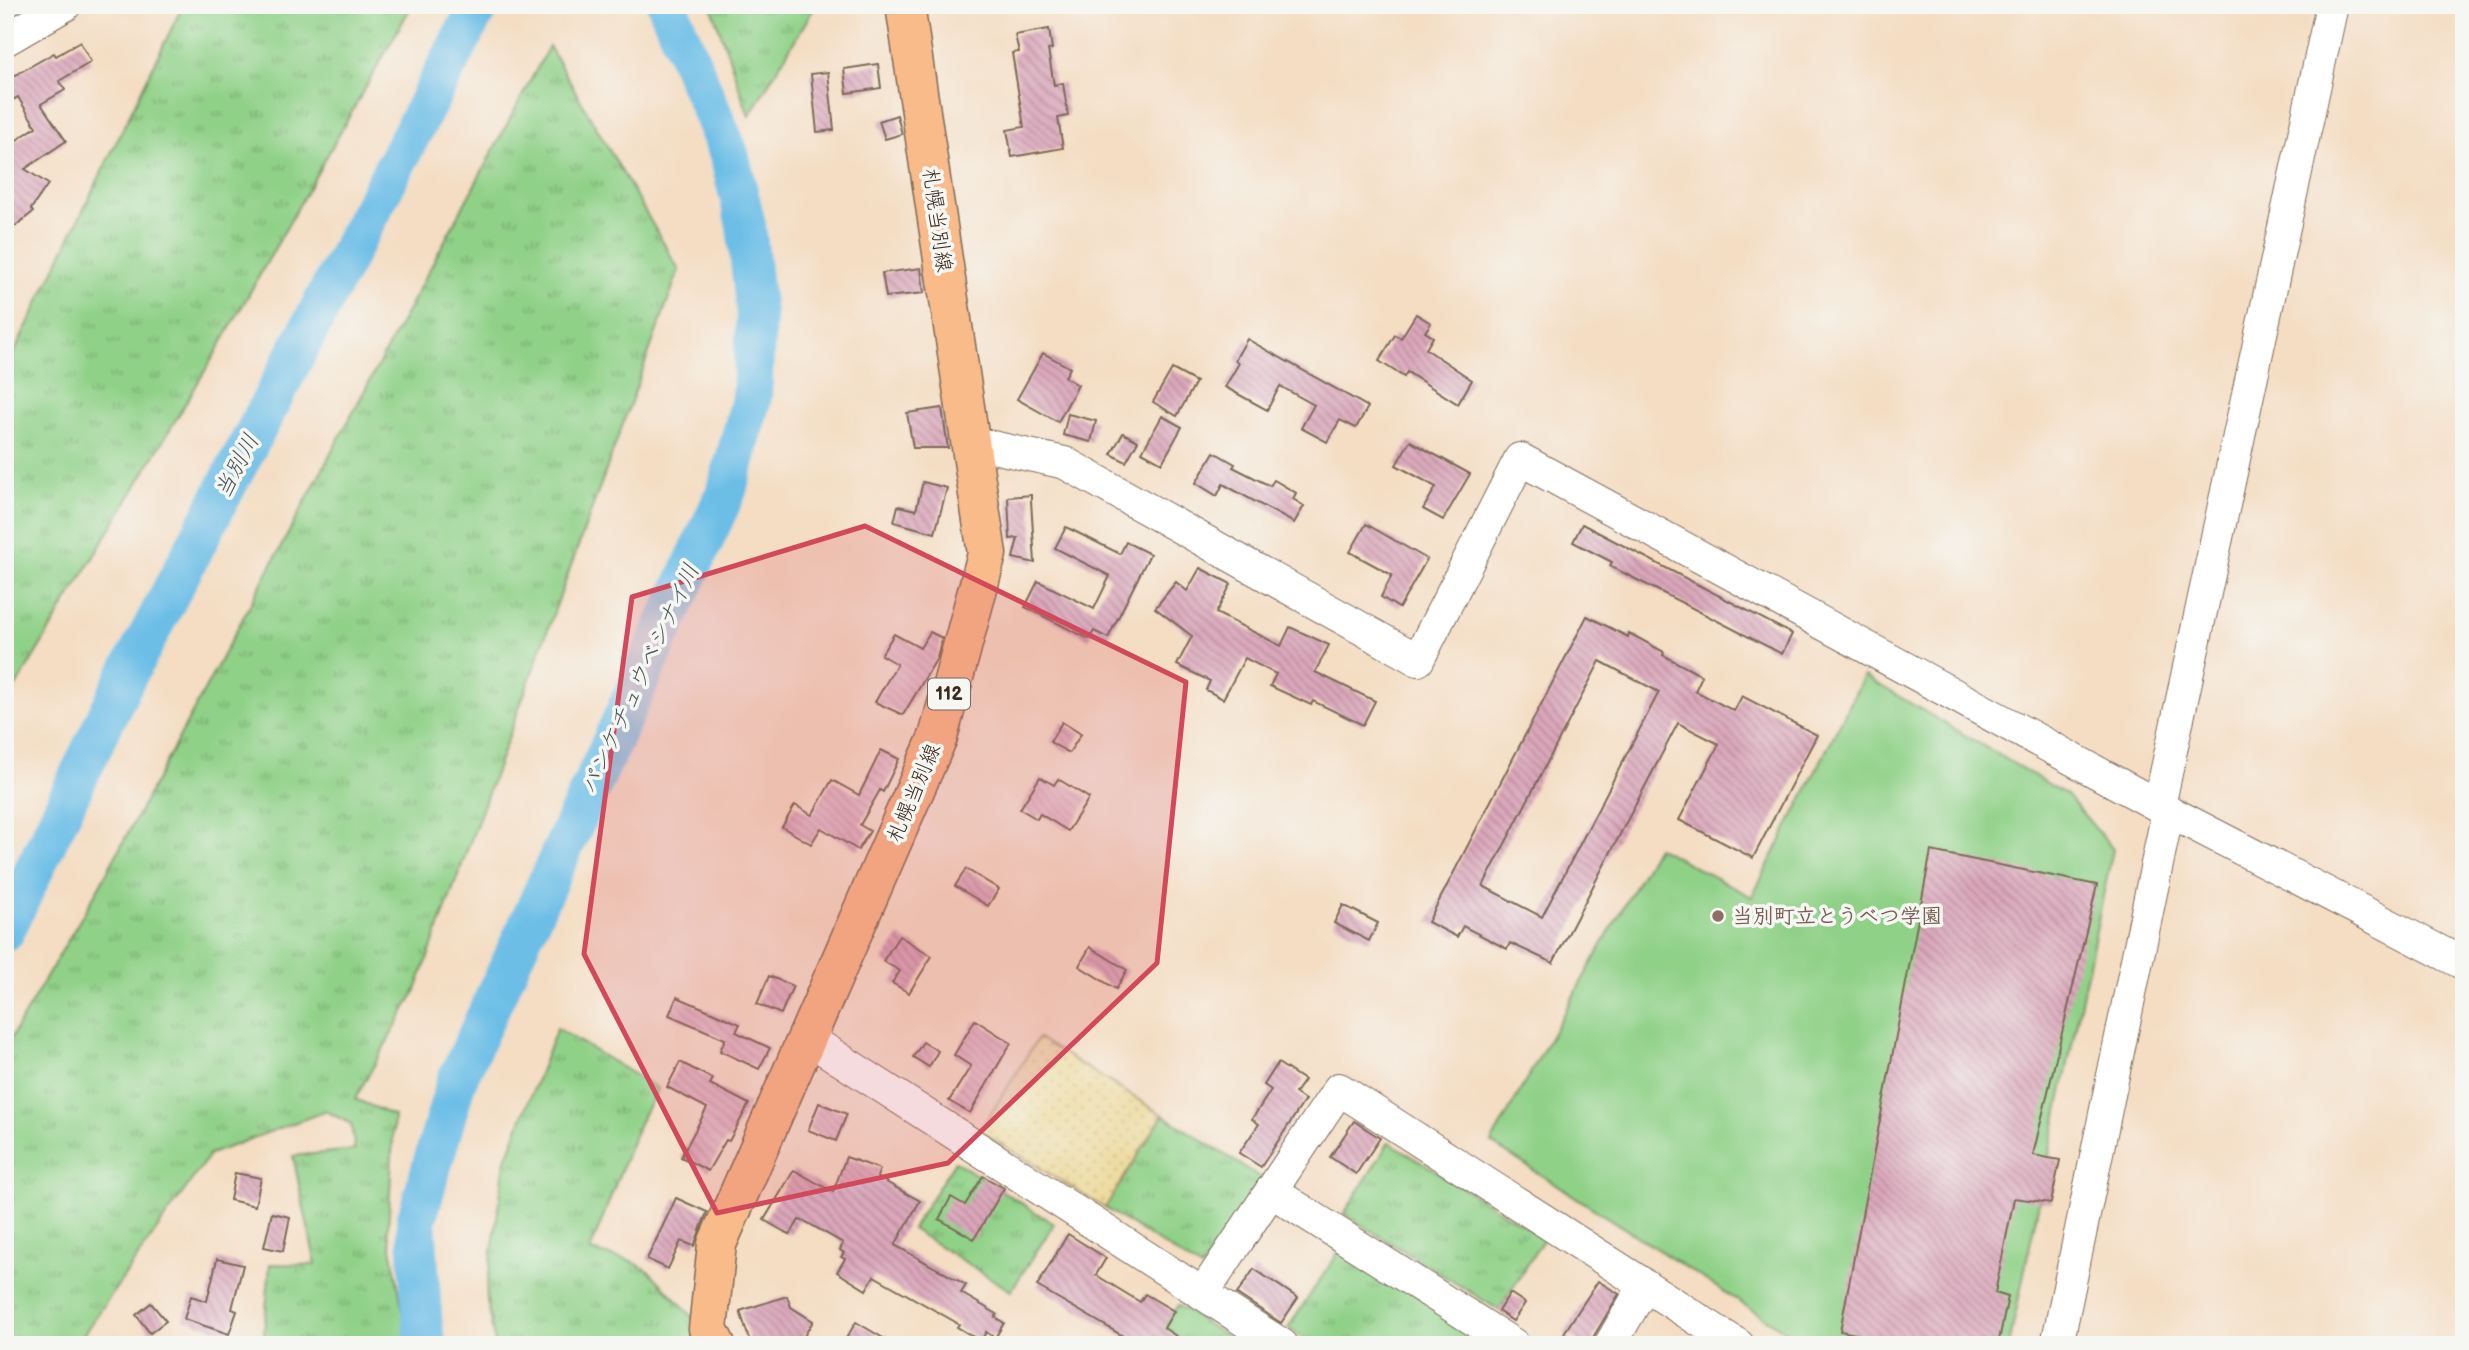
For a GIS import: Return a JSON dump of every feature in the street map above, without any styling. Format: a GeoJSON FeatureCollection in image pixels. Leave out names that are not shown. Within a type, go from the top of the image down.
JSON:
{"type":"FeatureCollection","features":[{"type":"Feature","properties":{"kind":"main road","name":"札幌当別線"},"geometry":{"type":"LineString","coordinates":[[716,1345],[708,1329],[717,1244],[938,737],[987,554],[905,5]]}},
{"type":"Feature","properties":{"kind":"street"},"geometry":{"type":"LineString","coordinates":[[5,40],[65,5]]}},
{"type":"Feature","properties":{"kind":"street"},"geometry":{"type":"LineString","coordinates":[[2057,1345],[2163,809],[2332,5]]}},
{"type":"Feature","properties":{"kind":"street"},"geometry":{"type":"LineString","coordinates":[[970,442],[1065,463],[1418,660],[1520,459],[2163,809],[2464,964]]}},
{"type":"Feature","properties":{"kind":"street"},"geometry":{"type":"LineString","coordinates":[[807,1038],[1282,1345]]}},
{"type":"Feature","properties":{"kind":"street"},"geometry":{"type":"LineString","coordinates":[[1203,1293],[1339,1089],[1738,1345]]}},
{"type":"Feature","properties":{"kind":"street"},"geometry":{"type":"LineString","coordinates":[[1271,1191],[1514,1345]]}},
{"type":"Feature","properties":{"kind":"street"},"geometry":{"type":"LineString","coordinates":[[1610,1345],[1645,1285]]}},
{"type":"Feature","properties":{"kind":"highlighted area"},"geometry":{"type":"Polygon","coordinates":[[[865,526],[1186,682],[1157,963],[948,1163],[717,1213],[584,954],[632,597],[865,526]]]}},
{"type":"Feature","properties":{"kind":"green space"},"geometry":{"type":"Polygon","coordinates":[[[183,5],[412,5],[218,349],[5,705],[5,371],[183,5]]]}},
{"type":"Feature","properties":{"kind":"green space"},"geometry":{"type":"Polygon","coordinates":[[[711,5],[816,5],[749,116],[711,5]]]}},
{"type":"Feature","properties":{"kind":"green space"},"geometry":{"type":"Polygon","coordinates":[[[549,46],[679,270],[416,990],[355,1099],[394,1116],[388,1231],[409,1345],[263,1345],[270,1264],[316,1265],[293,1156],[355,1150],[351,1124],[326,1111],[210,1154],[76,1345],[5,1345],[5,1048],[99,887],[549,46]]]}},
{"type":"Feature","properties":{"kind":"green space"},"geometry":{"type":"Polygon","coordinates":[[[1864,676],[2067,795],[2113,849],[2009,1345],[1807,1345],[1491,1143],[1657,847],[1752,897],[1864,676]]]}},
{"type":"Feature","properties":{"kind":"green space"},"geometry":{"type":"Polygon","coordinates":[[[557,1028],[658,1089],[639,1123],[590,1251],[631,1261],[649,1271],[695,1319],[700,1345],[495,1345],[486,1295],[505,1162],[557,1028]]]}},
{"type":"Feature","properties":{"kind":"green space"},"geometry":{"type":"Polygon","coordinates":[[[1163,1115],[1261,1178],[1201,1269],[1105,1208],[1163,1115]]]}},
{"type":"Feature","properties":{"kind":"green space"},"geometry":{"type":"Polygon","coordinates":[[[1389,1142],[1544,1238],[1499,1310],[1344,1214],[1389,1142]]]}},
{"type":"Feature","properties":{"kind":"green space"},"geometry":{"type":"Polygon","coordinates":[[[955,1161],[1054,1224],[1011,1291],[912,1229],[955,1161]]]}},
{"type":"Feature","properties":{"kind":"green space"},"geometry":{"type":"Polygon","coordinates":[[[1342,1247],[1495,1345],[1314,1345],[1288,1328],[1342,1247]]]}},
{"type":"Feature","properties":{"kind":"green space"},"geometry":{"type":"Polygon","coordinates":[[[1178,1305],[1240,1345],[1151,1345],[1178,1305]]]}},
{"type":"Feature","properties":{"kind":"sand"},"geometry":{"type":"Polygon","coordinates":[[[1038,1038],[1163,1115],[1105,1208],[980,1131],[1038,1038]]]}},
{"type":"Feature","properties":{"kind":"building"},"geometry":{"type":"Polygon","coordinates":[[[1049,29],[1052,49],[1048,50],[1054,85],[1063,83],[1068,116],[1058,118],[1063,148],[1012,157],[1007,130],[1024,127],[1012,53],[1019,52],[1015,35],[1049,29]]]}},
{"type":"Feature","properties":{"kind":"building"},"geometry":{"type":"Polygon","coordinates":[[[80,42],[91,62],[59,81],[65,90],[41,104],[66,141],[25,169],[48,184],[31,209],[33,212],[5,234],[5,148],[36,127],[18,97],[5,104],[5,81],[54,53],[56,56],[80,42]]]}},
{"type":"Feature","properties":{"kind":"building"},"geometry":{"type":"Polygon","coordinates":[[[878,64],[881,88],[847,93],[844,69],[878,64]]]}},
{"type":"Feature","properties":{"kind":"building"},"geometry":{"type":"Polygon","coordinates":[[[828,72],[834,130],[817,132],[811,74],[828,72]]]}},
{"type":"Feature","properties":{"kind":"building"},"geometry":{"type":"Polygon","coordinates":[[[897,115],[902,134],[885,139],[879,121],[897,115]]]}},
{"type":"Feature","properties":{"kind":"building"},"geometry":{"type":"Polygon","coordinates":[[[921,268],[924,293],[886,297],[882,273],[921,268]]]}},
{"type":"Feature","properties":{"kind":"building"},"geometry":{"type":"Polygon","coordinates":[[[1416,314],[1431,323],[1425,332],[1433,337],[1426,349],[1472,380],[1458,404],[1407,372],[1404,377],[1379,361],[1395,335],[1401,338],[1416,314]]]}},
{"type":"Feature","properties":{"kind":"building"},"geometry":{"type":"Polygon","coordinates":[[[1247,339],[1368,407],[1356,428],[1340,420],[1327,442],[1301,428],[1314,405],[1280,386],[1267,410],[1225,387],[1239,363],[1235,360],[1247,339]]]}},
{"type":"Feature","properties":{"kind":"building"},"geometry":{"type":"Polygon","coordinates":[[[1043,353],[1070,368],[1065,377],[1078,385],[1058,422],[1017,399],[1043,353]]]}},
{"type":"Feature","properties":{"kind":"building"},"geometry":{"type":"Polygon","coordinates":[[[1172,369],[1196,382],[1177,416],[1153,402],[1172,369]]]}},
{"type":"Feature","properties":{"kind":"building"},"geometry":{"type":"Polygon","coordinates":[[[942,408],[948,448],[913,448],[907,413],[942,408]]]}},
{"type":"Feature","properties":{"kind":"building"},"geometry":{"type":"Polygon","coordinates":[[[1068,414],[1096,421],[1091,442],[1063,435],[1068,414]]]}},
{"type":"Feature","properties":{"kind":"building"},"geometry":{"type":"Polygon","coordinates":[[[1162,416],[1182,427],[1162,463],[1142,452],[1162,416]]]}},
{"type":"Feature","properties":{"kind":"building"},"geometry":{"type":"Polygon","coordinates":[[[1123,433],[1138,441],[1126,462],[1111,454],[1123,433]]]}},
{"type":"Feature","properties":{"kind":"building"},"geometry":{"type":"Polygon","coordinates":[[[1410,441],[1470,474],[1443,520],[1423,509],[1436,487],[1396,465],[1410,441]]]}},
{"type":"Feature","properties":{"kind":"building"},"geometry":{"type":"Polygon","coordinates":[[[1214,452],[1235,464],[1233,467],[1270,486],[1274,480],[1296,493],[1293,499],[1304,506],[1294,523],[1223,484],[1217,496],[1196,483],[1214,452]]]}},
{"type":"Feature","properties":{"kind":"building"},"geometry":{"type":"Polygon","coordinates":[[[923,482],[947,488],[935,533],[894,522],[898,506],[916,510],[923,482]]]}},
{"type":"Feature","properties":{"kind":"building"},"geometry":{"type":"Polygon","coordinates":[[[1031,495],[1035,563],[1013,558],[1018,538],[1010,539],[1008,497],[1031,495]]]}},
{"type":"Feature","properties":{"kind":"building"},"geometry":{"type":"Polygon","coordinates":[[[1366,524],[1427,559],[1399,608],[1381,597],[1392,575],[1350,552],[1366,524]]]}},
{"type":"Feature","properties":{"kind":"building"},"geometry":{"type":"Polygon","coordinates":[[[1582,524],[1792,634],[1782,654],[1610,566],[1612,562],[1573,542],[1582,524]]]}},
{"type":"Feature","properties":{"kind":"building"},"geometry":{"type":"Polygon","coordinates":[[[1066,527],[1120,554],[1126,542],[1150,554],[1108,638],[1094,631],[1089,639],[1025,607],[1038,581],[1094,609],[1110,576],[1055,548],[1066,527]]]}},
{"type":"Feature","properties":{"kind":"building"},"geometry":{"type":"Polygon","coordinates":[[[1200,568],[1231,584],[1216,613],[1281,646],[1290,627],[1329,645],[1315,672],[1375,701],[1363,725],[1313,701],[1311,705],[1270,686],[1276,674],[1245,658],[1223,699],[1206,690],[1210,681],[1177,665],[1192,636],[1155,608],[1176,582],[1187,591],[1200,568]]]}},
{"type":"Feature","properties":{"kind":"building"},"geometry":{"type":"Polygon","coordinates":[[[1587,616],[1628,637],[1629,633],[1702,676],[1695,691],[1734,711],[1742,696],[1817,735],[1753,858],[1679,820],[1719,744],[1678,723],[1553,963],[1510,943],[1507,949],[1463,926],[1457,937],[1428,922],[1587,616]],[[1600,661],[1483,886],[1542,917],[1659,692],[1600,661]]]}},
{"type":"Feature","properties":{"kind":"building"},"geometry":{"type":"Polygon","coordinates":[[[930,632],[942,638],[937,658],[903,715],[875,702],[897,664],[881,655],[894,634],[920,648],[930,632]]]}},
{"type":"Feature","properties":{"kind":"building"},"geometry":{"type":"Polygon","coordinates":[[[1062,722],[1081,734],[1069,753],[1050,742],[1062,722]]]}},
{"type":"Feature","properties":{"kind":"building"},"geometry":{"type":"Polygon","coordinates":[[[881,750],[899,759],[883,792],[880,790],[860,825],[870,831],[858,850],[821,828],[811,844],[782,827],[795,805],[812,815],[832,780],[859,795],[881,750]]]}},
{"type":"Feature","properties":{"kind":"building"},"geometry":{"type":"Polygon","coordinates":[[[1040,777],[1054,785],[1058,779],[1089,798],[1068,831],[1040,814],[1037,819],[1020,809],[1040,777]]]}},
{"type":"Feature","properties":{"kind":"building","name":"当別町立とうべつ学園"},"geometry":{"type":"Polygon","coordinates":[[[1931,851],[2097,885],[2033,1155],[2060,1160],[2051,1203],[2014,1198],[1995,1293],[2008,1297],[1998,1345],[1912,1345],[1840,1331],[1931,851]]]}},
{"type":"Feature","properties":{"kind":"building"},"geometry":{"type":"Polygon","coordinates":[[[966,869],[999,889],[988,906],[955,886],[966,869]]]}},
{"type":"Feature","properties":{"kind":"building"},"geometry":{"type":"Polygon","coordinates":[[[1343,905],[1378,923],[1369,941],[1334,923],[1343,905]]]}},
{"type":"Feature","properties":{"kind":"building"},"geometry":{"type":"Polygon","coordinates":[[[899,936],[932,956],[909,993],[892,983],[900,971],[883,961],[899,936]]]}},
{"type":"Feature","properties":{"kind":"building"},"geometry":{"type":"Polygon","coordinates":[[[1090,947],[1127,970],[1116,989],[1079,966],[1090,947]]]}},
{"type":"Feature","properties":{"kind":"building"},"geometry":{"type":"Polygon","coordinates":[[[769,976],[793,986],[781,1014],[757,1004],[769,976]]]}},
{"type":"Feature","properties":{"kind":"building"},"geometry":{"type":"Polygon","coordinates":[[[677,997],[740,1024],[736,1032],[770,1048],[759,1069],[720,1051],[725,1039],[669,1015],[677,997]]]}},
{"type":"Feature","properties":{"kind":"building"},"geometry":{"type":"Polygon","coordinates":[[[975,1020],[1011,1043],[970,1113],[949,1101],[971,1066],[954,1055],[975,1020]]]}},
{"type":"Feature","properties":{"kind":"building"},"geometry":{"type":"Polygon","coordinates":[[[923,1042],[938,1051],[929,1067],[913,1057],[923,1042]]]}},
{"type":"Feature","properties":{"kind":"building"},"geometry":{"type":"Polygon","coordinates":[[[680,1062],[713,1079],[710,1084],[749,1104],[729,1141],[726,1140],[708,1171],[681,1157],[707,1108],[667,1087],[680,1062]]]}},
{"type":"Feature","properties":{"kind":"building"},"geometry":{"type":"Polygon","coordinates":[[[1278,1063],[1304,1080],[1295,1093],[1305,1100],[1261,1167],[1239,1153],[1259,1124],[1252,1119],[1271,1090],[1264,1085],[1278,1063]]]}},
{"type":"Feature","properties":{"kind":"building"},"geometry":{"type":"Polygon","coordinates":[[[819,1103],[847,1114],[836,1141],[808,1130],[819,1103]]]}},
{"type":"Feature","properties":{"kind":"building"},"geometry":{"type":"Polygon","coordinates":[[[1354,1121],[1380,1138],[1356,1174],[1330,1157],[1354,1121]]]}},
{"type":"Feature","properties":{"kind":"building"},"geometry":{"type":"Polygon","coordinates":[[[846,1157],[880,1169],[877,1177],[920,1201],[895,1245],[966,1285],[961,1293],[997,1314],[995,1317],[1004,1323],[995,1338],[986,1332],[981,1341],[957,1327],[959,1324],[874,1276],[866,1290],[837,1272],[845,1259],[841,1257],[844,1253],[840,1250],[843,1243],[806,1222],[799,1220],[790,1235],[764,1220],[794,1170],[833,1192],[846,1157]]]}},
{"type":"Feature","properties":{"kind":"building"},"geometry":{"type":"Polygon","coordinates":[[[235,1173],[261,1178],[255,1206],[230,1200],[235,1173]]]}},
{"type":"Feature","properties":{"kind":"building"},"geometry":{"type":"Polygon","coordinates":[[[983,1176],[1004,1188],[974,1239],[939,1219],[951,1197],[965,1205],[983,1176]]]}},
{"type":"Feature","properties":{"kind":"building"},"geometry":{"type":"Polygon","coordinates":[[[676,1198],[707,1212],[694,1246],[681,1241],[668,1269],[647,1259],[676,1198]]]}},
{"type":"Feature","properties":{"kind":"building"},"geometry":{"type":"Polygon","coordinates":[[[272,1213],[290,1217],[283,1251],[264,1247],[272,1213]]]}},
{"type":"Feature","properties":{"kind":"building"},"geometry":{"type":"Polygon","coordinates":[[[1068,1234],[1106,1258],[1096,1275],[1140,1302],[1145,1294],[1174,1311],[1164,1328],[1190,1345],[1125,1345],[1128,1339],[1037,1286],[1068,1234]]]}},
{"type":"Feature","properties":{"kind":"building"},"geometry":{"type":"Polygon","coordinates":[[[217,1259],[243,1265],[232,1309],[237,1311],[229,1334],[184,1319],[191,1296],[207,1301],[217,1259]]]}},
{"type":"Feature","properties":{"kind":"building"},"geometry":{"type":"Polygon","coordinates":[[[1254,1269],[1298,1298],[1281,1323],[1237,1294],[1254,1269]]]}},
{"type":"Feature","properties":{"kind":"building"},"geometry":{"type":"Polygon","coordinates":[[[1598,1281],[1619,1294],[1591,1345],[1583,1345],[1564,1333],[1598,1281]]]}},
{"type":"Feature","properties":{"kind":"building"},"geometry":{"type":"Polygon","coordinates":[[[1510,1293],[1525,1303],[1513,1321],[1498,1311],[1510,1293]]]}},
{"type":"Feature","properties":{"kind":"building"},"geometry":{"type":"Polygon","coordinates":[[[787,1296],[791,1307],[813,1321],[799,1345],[751,1345],[740,1311],[787,1296]]]}},
{"type":"Feature","properties":{"kind":"building"},"geometry":{"type":"Polygon","coordinates":[[[151,1303],[166,1321],[150,1333],[136,1315],[151,1303]]]}},
{"type":"Feature","properties":{"kind":"building"},"geometry":{"type":"Polygon","coordinates":[[[856,1322],[895,1345],[842,1345],[856,1322]]]}},
{"type":"Feature","properties":{"kind":"waterway","name":"当別川"},"geometry":{"type":"LineString","coordinates":[[5,931],[117,695],[479,5]]}},
{"type":"Feature","properties":{"kind":"waterway","name":"パンケチュウベシナイ川"},"geometry":{"type":"LineString","coordinates":[[427,1345],[423,1330],[416,1221],[456,1082],[727,490],[752,396],[756,315],[746,225],[729,154],[667,5]]}},
{"type":"Feature","properties":{"kind":"place","name":"当別町立とうべつ学園"},"geometry":{"type":"Point","coordinates":[1718,916]}}]}
